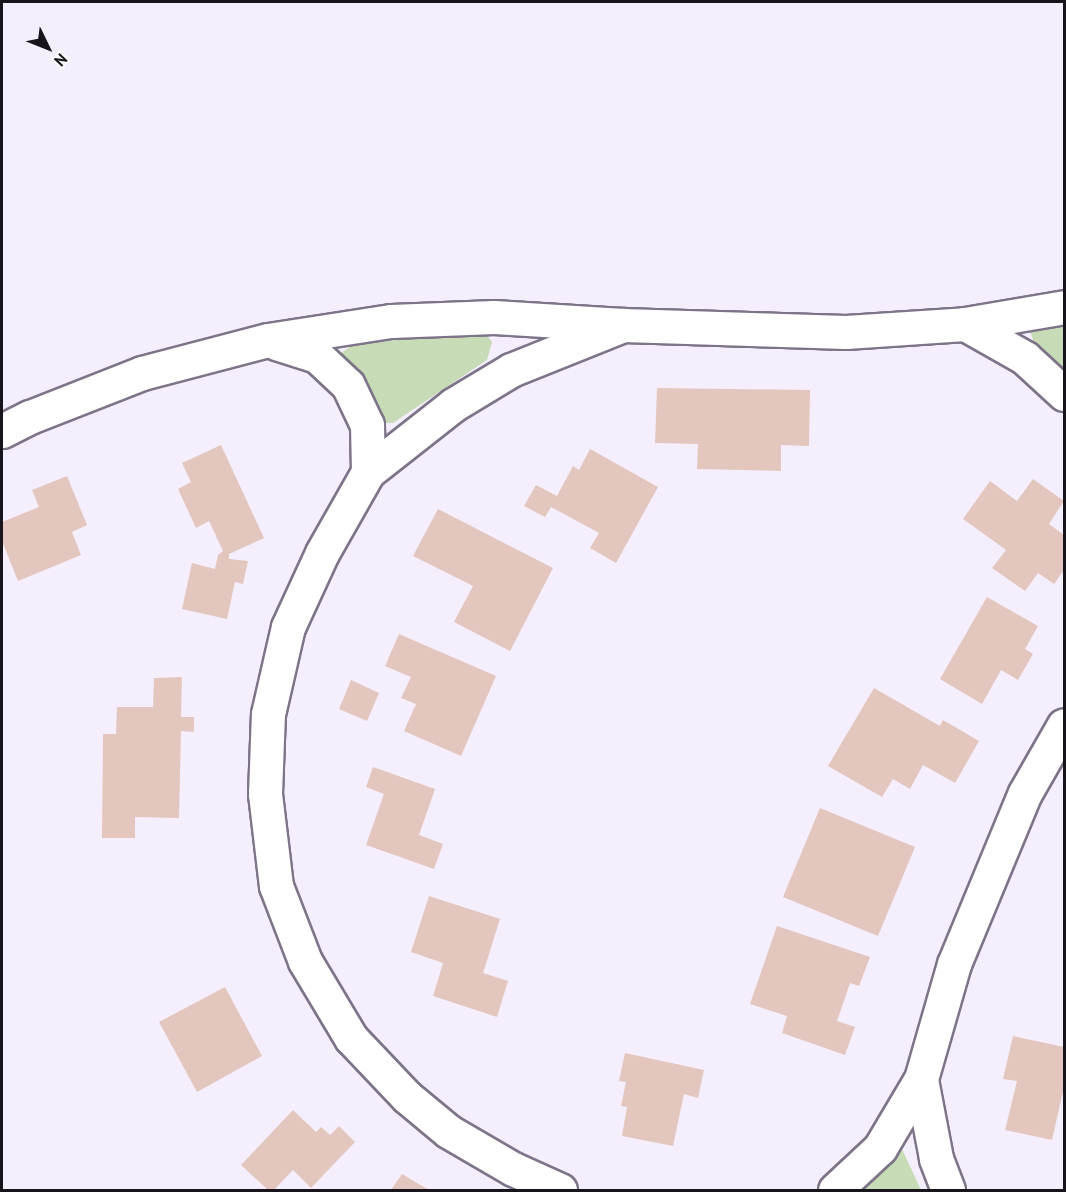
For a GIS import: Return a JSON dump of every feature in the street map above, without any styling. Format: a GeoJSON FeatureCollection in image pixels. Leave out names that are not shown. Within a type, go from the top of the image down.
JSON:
{"type":"FeatureCollection","features":[{"type":"Feature","properties":{"kind":"street"},"geometry":{"type":"LineString","coordinates":[[2,431],[30,417],[142,373],[268,340],[391,321],[494,317],[623,325],[846,332],[965,324],[1065,308]]}},
{"type":"Feature","properties":{"kind":"street"},"geometry":{"type":"LineString","coordinates":[[965,324],[1025,358],[1065,394]]}},
{"type":"Feature","properties":{"kind":"street"},"geometry":{"type":"LineString","coordinates":[[560,1191],[513,1169],[448,1131],[407,1097],[351,1038],[305,961],[276,886],[265,794],[268,714],[288,627],[322,553],[368,472],[453,405],[510,370],[623,325]]}},
{"type":"Feature","properties":{"kind":"street"},"geometry":{"type":"LineString","coordinates":[[268,340],[317,356],[348,385],[367,425],[368,472]]}},
{"type":"Feature","properties":{"kind":"street"},"geometry":{"type":"LineString","coordinates":[[836,1191],[880,1148],[921,1079],[954,964],[1025,793],[1065,725]]}},
{"type":"Feature","properties":{"kind":"street"},"geometry":{"type":"LineString","coordinates":[[921,1079],[936,1158],[948,1191]]}},
{"type":"Feature","properties":{"kind":"green space"},"geometry":{"type":"Polygon","coordinates":[[[1064,324],[1064,370],[1034,343],[1030,330],[1064,324]]]}},
{"type":"Feature","properties":{"kind":"green space"},"geometry":{"type":"Polygon","coordinates":[[[483,330],[492,342],[487,360],[393,423],[376,423],[365,389],[340,354],[352,345],[483,330]]]}},
{"type":"Feature","properties":{"kind":"green space"},"geometry":{"type":"Polygon","coordinates":[[[887,1146],[901,1147],[921,1190],[854,1190],[887,1146]]]}},
{"type":"Feature","properties":{"kind":"building"},"geometry":{"type":"Polygon","coordinates":[[[657,388],[810,390],[809,446],[781,445],[781,471],[697,469],[698,444],[655,443],[657,388]]]}},
{"type":"Feature","properties":{"kind":"building"},"geometry":{"type":"Polygon","coordinates":[[[221,445],[264,538],[229,554],[229,559],[248,561],[243,584],[235,582],[227,619],[182,609],[192,563],[215,569],[218,555],[223,551],[209,521],[196,528],[178,489],[191,482],[182,463],[221,445]]]}},
{"type":"Feature","properties":{"kind":"building"},"geometry":{"type":"Polygon","coordinates":[[[590,449],[658,487],[616,563],[590,548],[599,533],[551,507],[545,517],[524,506],[536,485],[557,496],[573,466],[579,470],[590,449]]]}},
{"type":"Feature","properties":{"kind":"building"},"geometry":{"type":"Polygon","coordinates":[[[67,476],[87,525],[72,532],[81,555],[18,581],[2,541],[2,522],[39,507],[32,490],[67,476]]]}},
{"type":"Feature","properties":{"kind":"building"},"geometry":{"type":"Polygon","coordinates":[[[1033,479],[1064,501],[1049,524],[1064,535],[1064,570],[1054,584],[1038,573],[1025,591],[992,568],[1006,550],[963,519],[990,481],[1017,501],[1033,479]]]}},
{"type":"Feature","properties":{"kind":"building"},"geometry":{"type":"Polygon","coordinates":[[[438,509],[553,568],[510,651],[454,622],[473,586],[413,556],[438,509]]]}},
{"type":"Feature","properties":{"kind":"building"},"geometry":{"type":"Polygon","coordinates":[[[987,597],[1038,626],[1025,649],[1033,654],[1018,680],[1001,670],[982,704],[940,679],[987,597]]]}},
{"type":"Feature","properties":{"kind":"building"},"geometry":{"type":"Polygon","coordinates":[[[399,634],[496,676],[461,756],[404,731],[416,704],[401,698],[411,677],[385,666],[399,634]]]}},
{"type":"Feature","properties":{"kind":"building"},"geometry":{"type":"Polygon","coordinates":[[[182,677],[181,717],[194,717],[194,732],[181,731],[179,818],[135,817],[135,838],[102,838],[103,734],[116,734],[117,707],[153,707],[154,678],[182,677]]]}},
{"type":"Feature","properties":{"kind":"building"},"geometry":{"type":"Polygon","coordinates":[[[351,680],[379,693],[367,721],[339,709],[351,680]]]}},
{"type":"Feature","properties":{"kind":"building"},"geometry":{"type":"Polygon","coordinates":[[[874,688],[940,726],[943,720],[979,741],[955,783],[923,765],[910,789],[893,779],[882,797],[828,766],[874,688]]]}},
{"type":"Feature","properties":{"kind":"building"},"geometry":{"type":"Polygon","coordinates":[[[373,767],[435,789],[419,835],[443,844],[434,869],[366,845],[384,794],[366,787],[373,767]]]}},
{"type":"Feature","properties":{"kind":"building"},"geometry":{"type":"Polygon","coordinates":[[[820,808],[915,847],[878,936],[783,897],[820,808]]]}},
{"type":"Feature","properties":{"kind":"building"},"geometry":{"type":"Polygon","coordinates":[[[429,896],[500,919],[483,973],[508,981],[497,1017],[433,996],[443,963],[411,952],[429,896]]]}},
{"type":"Feature","properties":{"kind":"building"},"geometry":{"type":"Polygon","coordinates":[[[777,926],[870,957],[859,986],[850,983],[837,1021],[855,1027],[845,1055],[782,1033],[787,1016],[750,1004],[777,926]]]}},
{"type":"Feature","properties":{"kind":"building"},"geometry":{"type":"Polygon","coordinates":[[[225,987],[262,1056],[197,1092],[159,1022],[225,987]]]}},
{"type":"Feature","properties":{"kind":"building"},"geometry":{"type":"Polygon","coordinates":[[[1013,1036],[1064,1047],[1064,1087],[1052,1140],[1005,1130],[1017,1081],[1003,1079],[1013,1036]]]}},
{"type":"Feature","properties":{"kind":"building"},"geometry":{"type":"Polygon","coordinates":[[[625,1053],[704,1070],[698,1098],[684,1094],[673,1146],[622,1136],[627,1107],[621,1106],[626,1082],[619,1081],[625,1053]]]}},
{"type":"Feature","properties":{"kind":"building"},"geometry":{"type":"Polygon","coordinates":[[[293,1110],[316,1132],[321,1127],[330,1135],[339,1126],[355,1142],[311,1188],[293,1170],[274,1190],[268,1190],[241,1165],[293,1110]]]}},
{"type":"Feature","properties":{"kind":"building"},"geometry":{"type":"Polygon","coordinates":[[[402,1174],[429,1190],[391,1190],[402,1174]]]}}]}
